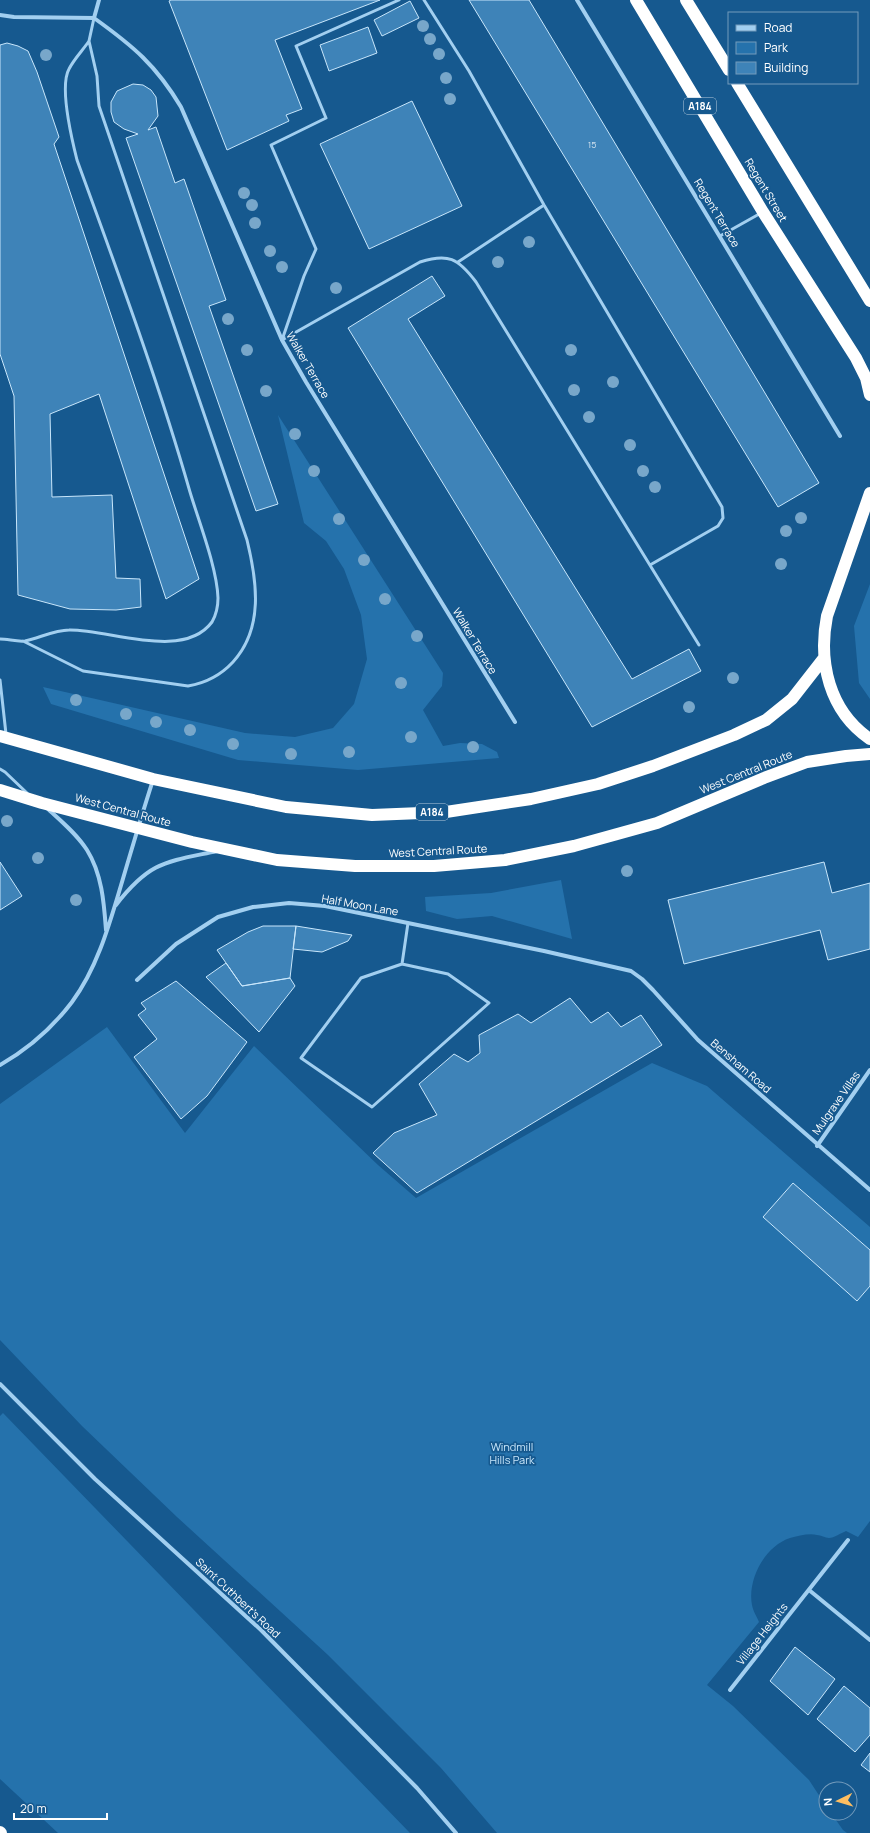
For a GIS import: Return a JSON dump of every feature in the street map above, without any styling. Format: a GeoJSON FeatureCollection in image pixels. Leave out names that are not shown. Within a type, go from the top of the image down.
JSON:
{"type":"FeatureCollection","features":[{"type":"Feature","properties":{"kind":"highway","name":"Regent Street"},"geometry":{"type":"LineString","coordinates":[[636,0],[763,212],[856,358],[866,378],[870,394]]}},
{"type":"Feature","properties":{"kind":"highway"},"geometry":{"type":"LineString","coordinates":[[686,0],[728,68]]}},
{"type":"Feature","properties":{"kind":"highway"},"geometry":{"type":"LineString","coordinates":[[738,84],[870,301]]}},
{"type":"Feature","properties":{"kind":"highway"},"geometry":{"type":"LineString","coordinates":[[870,493],[827,616],[824,634],[824,658],[832,692],[845,716],[870,739]]}},
{"type":"Feature","properties":{"kind":"highway","name":"A184"},"geometry":{"type":"LineString","coordinates":[[3,737],[153,779],[286,807],[372,815],[446,812],[531,799],[598,784],[653,766],[734,735],[766,720],[792,699],[824,658]]}},
{"type":"Feature","properties":{"kind":"highway","name":"West Central Route"},"geometry":{"type":"LineString","coordinates":[[0,790],[225,850],[277,860],[354,866],[434,866],[505,860],[574,846],[657,823],[764,778],[807,762],[870,754]]}},
{"type":"Feature","properties":{"kind":"street"},"geometry":{"type":"LineString","coordinates":[[0,15],[14,17],[94,18],[100,0]]}},
{"type":"Feature","properties":{"kind":"street","name":"Regent Terrace"},"geometry":{"type":"LineString","coordinates":[[577,0],[840,436]]}},
{"type":"Feature","properties":{"kind":"street","name":"Walker Terrace"},"geometry":{"type":"LineString","coordinates":[[94,18],[128,42],[153,67],[170,88],[181,107],[282,340],[515,722]]}},
{"type":"Feature","properties":{"kind":"street"},"geometry":{"type":"LineString","coordinates":[[0,1065],[37,1039],[58,1019],[73,1001],[94,963],[106,932],[153,779]]}},
{"type":"Feature","properties":{"kind":"street"},"geometry":{"type":"LineString","coordinates":[[38,801],[79,840],[87,850],[95,865],[101,886],[106,932]]}},
{"type":"Feature","properties":{"kind":"street"},"geometry":{"type":"LineString","coordinates":[[114,907],[137,880],[160,865],[171,861],[225,850]]}},
{"type":"Feature","properties":{"kind":"street","name":"Half Moon Lane"},"geometry":{"type":"LineString","coordinates":[[138,980],[176,944],[218,917],[253,906],[289,903],[325,906],[599,963]]}},
{"type":"Feature","properties":{"kind":"street","name":"Bensham Road"},"geometry":{"type":"LineString","coordinates":[[599,963],[631,971],[642,978],[698,1040],[817,1146],[870,1190]]}},
{"type":"Feature","properties":{"kind":"street","name":"Mulgrave Villas"},"geometry":{"type":"LineString","coordinates":[[817,1146],[870,1070]]}},
{"type":"Feature","properties":{"kind":"street","name":"Saint Cuthbert's Road"},"geometry":{"type":"LineString","coordinates":[[0,1384],[94,1479],[261,1630],[417,1788],[456,1833]]}},
{"type":"Feature","properties":{"kind":"street","name":"Village Heights"},"geometry":{"type":"LineString","coordinates":[[730,1690],[848,1540]]}},
{"type":"Feature","properties":{"kind":"street"},"geometry":{"type":"LineString","coordinates":[[809,1590],[870,1640]]}},
{"type":"Feature","properties":{"kind":"lane"},"geometry":{"type":"LineString","coordinates":[[282,340],[304,276],[316,249],[271,145],[326,118],[296,46],[399,0]]}},
{"type":"Feature","properties":{"kind":"lane"},"geometry":{"type":"LineString","coordinates":[[424,0],[469,71],[544,205],[722,507],[723,518],[718,526],[650,565]]}},
{"type":"Feature","properties":{"kind":"lane"},"geometry":{"type":"LineString","coordinates":[[0,639],[23,641],[69,630],[136,639],[178,641],[192,637],[204,629],[212,621],[217,610],[218,598],[214,574],[184,469],[151,370],[77,160],[71,137],[66,106],[68,70],[89,41],[94,18]]}},
{"type":"Feature","properties":{"kind":"lane"},"geometry":{"type":"LineString","coordinates":[[23,641],[83,671],[188,686],[202,684],[230,666],[245,648],[253,628],[255,615],[255,582],[247,540],[99,106],[97,76],[89,41]]}},
{"type":"Feature","properties":{"kind":"lane"},"geometry":{"type":"LineString","coordinates":[[458,262],[544,205]]}},
{"type":"Feature","properties":{"kind":"lane"},"geometry":{"type":"LineString","coordinates":[[720,236],[763,212]]}},
{"type":"Feature","properties":{"kind":"lane"},"geometry":{"type":"LineString","coordinates":[[282,340],[420,262],[434,258],[451,258],[458,262],[476,282],[699,645]]}},
{"type":"Feature","properties":{"kind":"lane"},"geometry":{"type":"LineString","coordinates":[[0,680],[3,737]]}},
{"type":"Feature","properties":{"kind":"lane"},"geometry":{"type":"LineString","coordinates":[[0,770],[5,772],[38,801]]}},
{"type":"Feature","properties":{"kind":"lane"},"geometry":{"type":"LineString","coordinates":[[402,964],[408,923]]}},
{"type":"Feature","properties":{"kind":"lane"},"geometry":{"type":"LineString","coordinates":[[402,964],[448,974],[489,1003],[372,1107],[301,1058],[361,978],[402,964]]}},
{"type":"Feature","properties":{"kind":"green space"},"geometry":{"type":"Polygon","coordinates":[[[278,415],[443,673],[442,686],[423,710],[443,746],[460,743],[482,744],[497,752],[499,758],[358,770],[238,760],[51,704],[43,687],[245,733],[295,737],[333,728],[354,704],[367,659],[361,615],[344,569],[326,541],[304,523],[278,415]]]}},
{"type":"Feature","properties":{"kind":"green space"},"geometry":{"type":"Polygon","coordinates":[[[870,584],[870,699],[859,683],[854,626],[870,584]]]}},
{"type":"Feature","properties":{"kind":"green space"},"geometry":{"type":"Polygon","coordinates":[[[561,880],[572,939],[492,916],[457,919],[426,911],[425,897],[491,893],[561,880]]]}},
{"type":"Feature","properties":{"kind":"green space","name":"Windmill Hills Park"},"geometry":{"type":"Polygon","coordinates":[[[107,1027],[185,1133],[254,1046],[378,1165],[416,1198],[652,1063],[707,1086],[870,1227],[870,1521],[858,1537],[846,1531],[829,1538],[814,1534],[804,1535],[790,1538],[773,1548],[760,1565],[752,1585],[752,1605],[759,1622],[707,1685],[733,1706],[809,1780],[818,1794],[818,1821],[837,1821],[847,1833],[497,1833],[441,1768],[328,1655],[177,1517],[82,1426],[0,1340],[0,1104],[107,1027]]]}},
{"type":"Feature","properties":{"kind":"green space"},"geometry":{"type":"Polygon","coordinates":[[[3,1413],[410,1833],[58,1833],[0,1779],[0,1416],[3,1413]]]}},
{"type":"Feature","properties":{"kind":"building"},"geometry":{"type":"Polygon","coordinates":[[[380,0],[275,40],[302,109],[286,115],[289,121],[227,150],[169,1],[380,0]]]}},
{"type":"Feature","properties":{"kind":"building"},"geometry":{"type":"Polygon","coordinates":[[[469,0],[529,0],[819,483],[778,507],[469,0]]]}},
{"type":"Feature","properties":{"kind":"building"},"geometry":{"type":"Polygon","coordinates":[[[410,1],[419,18],[382,36],[374,20],[410,1]]]}},
{"type":"Feature","properties":{"kind":"building"},"geometry":{"type":"Polygon","coordinates":[[[368,27],[377,53],[329,71],[320,45],[368,27]]]}},
{"type":"Feature","properties":{"kind":"building"},"geometry":{"type":"Polygon","coordinates":[[[7,43],[28,51],[37,72],[59,137],[54,144],[199,579],[166,599],[99,394],[50,414],[52,497],[112,495],[116,578],[140,579],[141,607],[116,610],[70,609],[18,595],[14,396],[0,354],[0,45],[7,43]]]}},
{"type":"Feature","properties":{"kind":"building"},"geometry":{"type":"Polygon","coordinates":[[[133,84],[143,85],[151,90],[156,97],[158,116],[148,130],[156,127],[175,183],[184,179],[226,300],[209,306],[278,504],[256,511],[126,138],[138,134],[124,129],[114,122],[111,112],[111,102],[117,91],[133,84]]]}},
{"type":"Feature","properties":{"kind":"building"},"geometry":{"type":"Polygon","coordinates":[[[412,101],[462,206],[369,249],[320,144],[412,101]]]}},
{"type":"Feature","properties":{"kind":"building"},"geometry":{"type":"Polygon","coordinates":[[[432,276],[445,296],[408,319],[632,679],[689,649],[701,671],[592,727],[348,328],[432,276]]]}},
{"type":"Feature","properties":{"kind":"building"},"geometry":{"type":"Polygon","coordinates":[[[0,862],[22,896],[0,910],[0,862]]]}},
{"type":"Feature","properties":{"kind":"building"},"geometry":{"type":"Polygon","coordinates":[[[824,862],[832,893],[870,883],[870,949],[828,960],[820,930],[684,964],[668,900],[824,862]]]}},
{"type":"Feature","properties":{"kind":"building"},"geometry":{"type":"Polygon","coordinates":[[[263,926],[296,926],[290,978],[242,986],[217,950],[248,932],[263,926]]]}},
{"type":"Feature","properties":{"kind":"building"},"geometry":{"type":"Polygon","coordinates":[[[296,926],[352,935],[348,941],[322,952],[293,949],[296,926]]]}},
{"type":"Feature","properties":{"kind":"building"},"geometry":{"type":"Polygon","coordinates":[[[226,963],[242,986],[290,978],[295,986],[259,1032],[206,977],[226,963]]]}},
{"type":"Feature","properties":{"kind":"building"},"geometry":{"type":"Polygon","coordinates":[[[176,981],[247,1042],[207,1096],[181,1119],[134,1057],[157,1039],[138,1015],[146,1009],[141,1003],[176,981]]]}},
{"type":"Feature","properties":{"kind":"building"},"geometry":{"type":"Polygon","coordinates":[[[570,998],[591,1023],[608,1012],[621,1027],[641,1015],[662,1045],[417,1193],[373,1153],[394,1133],[437,1115],[419,1084],[454,1054],[468,1062],[480,1053],[479,1035],[518,1014],[531,1023],[570,998]]]}},
{"type":"Feature","properties":{"kind":"building"},"geometry":{"type":"Polygon","coordinates":[[[793,1183],[870,1250],[870,1286],[857,1301],[763,1217],[793,1183]]]}},
{"type":"Feature","properties":{"kind":"building"},"geometry":{"type":"Polygon","coordinates":[[[795,1647],[835,1679],[808,1715],[770,1681],[795,1647]]]}},
{"type":"Feature","properties":{"kind":"building"},"geometry":{"type":"Polygon","coordinates":[[[844,1686],[870,1708],[870,1735],[855,1752],[817,1719],[844,1686]]]}},
{"type":"Feature","properties":{"kind":"building"},"geometry":{"type":"Polygon","coordinates":[[[870,1753],[870,1772],[861,1765],[870,1753]]]}}]}
